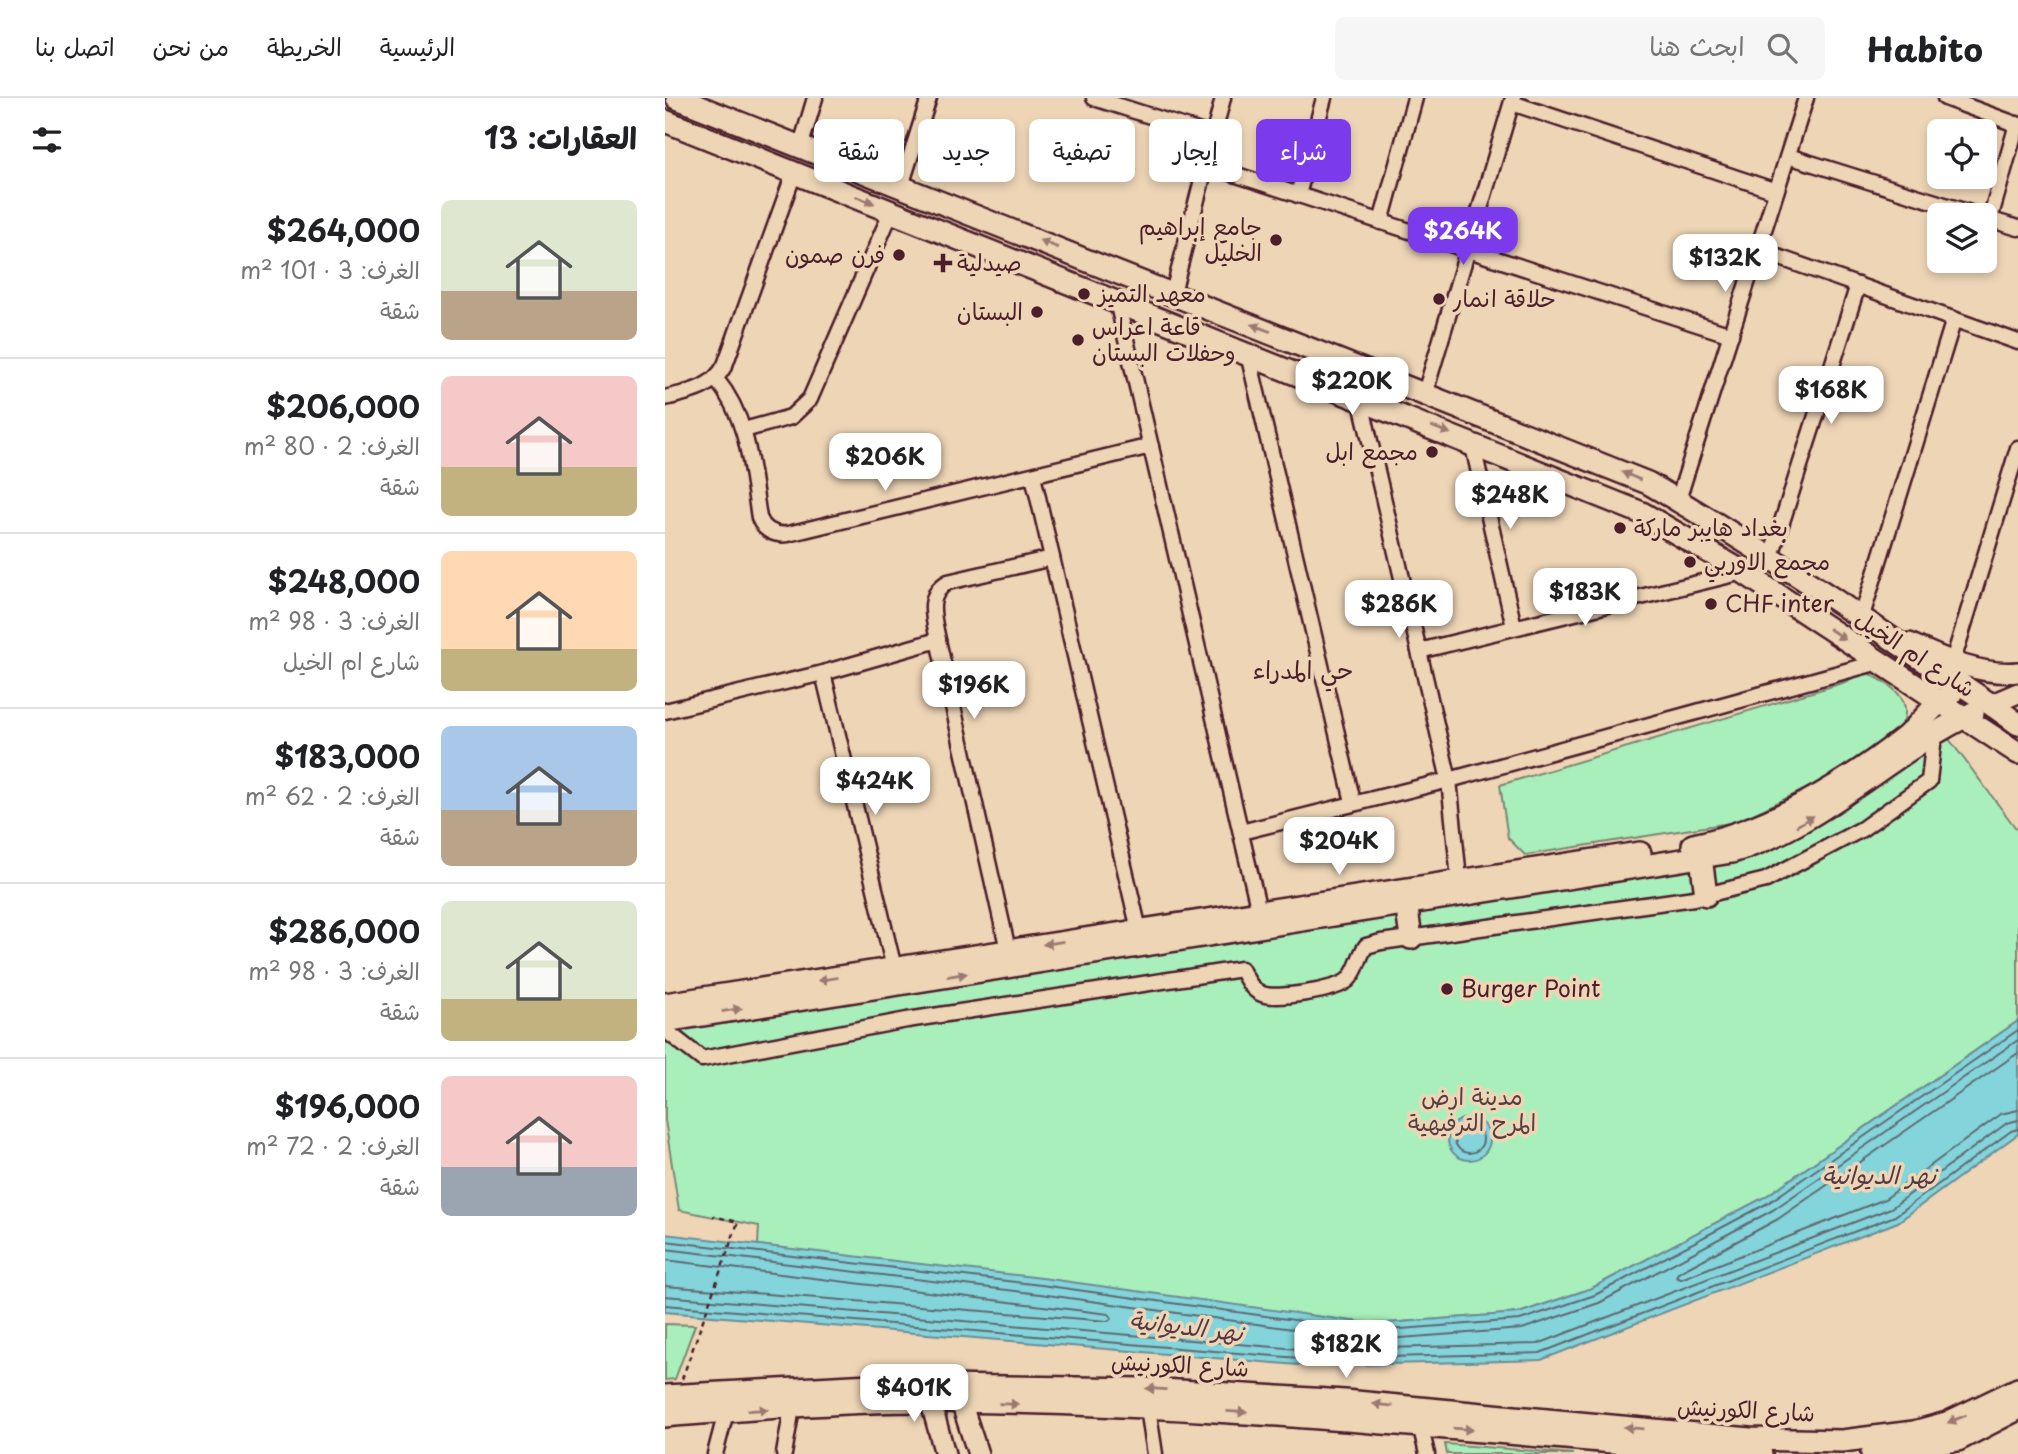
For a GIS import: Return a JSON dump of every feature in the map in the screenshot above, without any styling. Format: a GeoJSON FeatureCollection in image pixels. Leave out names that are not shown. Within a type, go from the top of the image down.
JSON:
{"type":"FeatureCollection","features":[{"type":"Feature","properties":{"kind":"main road","name":"شارع ام الخيل"},"geometry":{"type":"LineString","coordinates":[[677,98],[713,105],[762,133],[1174,293],[1648,483],[1771,556],[1973,690],[2018,724]]}},
{"type":"Feature","properties":{"kind":"main road","name":"شارع ام الخيل"},"geometry":{"type":"LineString","coordinates":[[665,121],[1472,442],[1642,513],[1743,572],[2018,753]]}},
{"type":"Feature","properties":{"kind":"main road"},"geometry":{"type":"LineString","coordinates":[[753,155],[762,133]]}},
{"type":"Feature","properties":{"kind":"main road"},"geometry":{"type":"LineString","coordinates":[[1901,676],[1916,703],[1915,724],[1910,732]]}},
{"type":"Feature","properties":{"kind":"main road"},"geometry":{"type":"LineString","coordinates":[[665,1004],[1692,845],[1768,823],[1812,798],[1910,732],[1940,701],[1963,689],[1973,690]]}},
{"type":"Feature","properties":{"kind":"main road"},"geometry":{"type":"LineString","coordinates":[[665,1021],[1701,858],[1752,846],[1790,830],[1939,732],[1992,704]]}},
{"type":"Feature","properties":{"kind":"main road"},"geometry":{"type":"LineString","coordinates":[[1939,732],[1984,731]]}},
{"type":"Feature","properties":{"kind":"main road"},"geometry":{"type":"LineString","coordinates":[[1701,858],[1706,895]]}},
{"type":"Feature","properties":{"kind":"main road"},"geometry":{"type":"LineString","coordinates":[[1406,903],[1411,938]]}},
{"type":"Feature","properties":{"kind":"main road","name":"شارع الكورنيش"},"geometry":{"type":"LineString","coordinates":[[960,1394],[1145,1388],[1761,1454]]}},
{"type":"Feature","properties":{"kind":"main road","name":"شارع الكورنيش"},"geometry":{"type":"LineString","coordinates":[[670,1395],[960,1394],[1148,1408],[1419,1417],[1750,1439],[1842,1441],[1914,1432],[1947,1423],[2018,1390]]}},
{"type":"Feature","properties":{"kind":"main road","name":"شارع الكورنيش"},"geometry":{"type":"LineString","coordinates":[[665,1416],[792,1408],[927,1393]]}},
{"type":"Feature","properties":{"kind":"main road"},"geometry":{"type":"LineString","coordinates":[[1873,1454],[1958,1440],[2018,1409]]}},
{"type":"Feature","properties":{"kind":"street"},"geometry":{"type":"LineString","coordinates":[[800,148],[815,98]]}},
{"type":"Feature","properties":{"kind":"street"},"geometry":{"type":"LineString","coordinates":[[901,186],[929,98]]}},
{"type":"Feature","properties":{"kind":"street"},"geometry":{"type":"LineString","coordinates":[[1094,98],[1160,119]]}},
{"type":"Feature","properties":{"kind":"street"},"geometry":{"type":"LineString","coordinates":[[1217,119],[1223,98]]}},
{"type":"Feature","properties":{"kind":"street"},"geometry":{"type":"LineString","coordinates":[[1298,195],[1324,98]]}},
{"type":"Feature","properties":{"kind":"street"},"geometry":{"type":"LineString","coordinates":[[1381,222],[1415,98]]}},
{"type":"Feature","properties":{"kind":"street"},"geometry":{"type":"LineString","coordinates":[[1678,500],[1806,98]]}},
{"type":"Feature","properties":{"kind":"street"},"geometry":{"type":"LineString","coordinates":[[1945,98],[1960,101],[2017,125],[1989,203]]}},
{"type":"Feature","properties":{"kind":"street"},"geometry":{"type":"LineString","coordinates":[[1425,393],[1512,101],[1776,191]]}},
{"type":"Feature","properties":{"kind":"street"},"geometry":{"type":"LineString","coordinates":[[1788,156],[1939,203]]}},
{"type":"Feature","properties":{"kind":"street"},"geometry":{"type":"LineString","coordinates":[[665,398],[703,388],[716,379],[728,358],[795,173]]}},
{"type":"Feature","properties":{"kind":"street"},"geometry":{"type":"LineString","coordinates":[[1242,177],[1731,335]]}},
{"type":"Feature","properties":{"kind":"street"},"geometry":{"type":"LineString","coordinates":[[1174,293],[1202,182]]}},
{"type":"Feature","properties":{"kind":"street"},"geometry":{"type":"LineString","coordinates":[[744,430],[791,417],[810,399],[892,210]]}},
{"type":"Feature","properties":{"kind":"street"},"geometry":{"type":"LineString","coordinates":[[1997,221],[2018,228]]}},
{"type":"Feature","properties":{"kind":"street"},"geometry":{"type":"LineString","coordinates":[[1758,250],[2018,342]]}},
{"type":"Feature","properties":{"kind":"street"},"geometry":{"type":"LineString","coordinates":[[1771,556],[1858,285]]}},
{"type":"Feature","properties":{"kind":"street"},"geometry":{"type":"LineString","coordinates":[[1117,301],[1259,911]]}},
{"type":"Feature","properties":{"kind":"street"},"geometry":{"type":"LineString","coordinates":[[1862,616],[1954,319]]}},
{"type":"Feature","properties":{"kind":"street"},"geometry":{"type":"LineString","coordinates":[[1248,354],[1353,802]]}},
{"type":"Feature","properties":{"kind":"street"},"geometry":{"type":"LineString","coordinates":[[716,379],[732,401],[744,430],[759,518],[765,528],[775,534],[788,534],[1151,446]]}},
{"type":"Feature","properties":{"kind":"street"},"geometry":{"type":"LineString","coordinates":[[1360,398],[1449,780],[1459,879]]}},
{"type":"Feature","properties":{"kind":"street"},"geometry":{"type":"LineString","coordinates":[[1472,442],[1514,627]]}},
{"type":"Feature","properties":{"kind":"street"},"geometry":{"type":"LineString","coordinates":[[1952,661],[2018,448]]}},
{"type":"Feature","properties":{"kind":"street"},"geometry":{"type":"LineString","coordinates":[[1033,476],[1139,930]]}},
{"type":"Feature","properties":{"kind":"street"},"geometry":{"type":"LineString","coordinates":[[1008,950],[932,608],[934,596],[942,586],[1052,558]]}},
{"type":"Feature","properties":{"kind":"street"},"geometry":{"type":"LineString","coordinates":[[1419,651],[1743,572]]}},
{"type":"Feature","properties":{"kind":"street"},"geometry":{"type":"LineString","coordinates":[[1882,631],[1952,661],[2000,673],[2018,672]]}},
{"type":"Feature","properties":{"kind":"street"},"geometry":{"type":"LineString","coordinates":[[665,711],[823,673],[938,640]]}},
{"type":"Feature","properties":{"kind":"street"},"geometry":{"type":"LineString","coordinates":[[1241,832],[1449,780],[1879,662]]}},
{"type":"Feature","properties":{"kind":"street"},"geometry":{"type":"LineString","coordinates":[[823,673],[894,968]]}},
{"type":"Feature","properties":{"kind":"street"},"geometry":{"type":"LineString","coordinates":[[1992,704],[2018,693]]}},
{"type":"Feature","properties":{"kind":"street"},"geometry":{"type":"LineString","coordinates":[[665,1030],[702,1059],[907,1020],[1241,969],[1249,984],[1261,994],[1273,996],[1341,986],[1350,978],[1366,946],[1706,895],[1766,880],[1888,813],[1929,781],[1939,732]]}},
{"type":"Feature","properties":{"kind":"street"},"geometry":{"type":"LineString","coordinates":[[927,1393],[946,1454]]}},
{"type":"Feature","properties":{"kind":"street"},"geometry":{"type":"LineString","coordinates":[[960,1394],[978,1454]]}},
{"type":"Feature","properties":{"kind":"street"},"geometry":{"type":"LineString","coordinates":[[784,1454],[792,1408]]}},
{"type":"Feature","properties":{"kind":"street"},"geometry":{"type":"LineString","coordinates":[[1148,1408],[1155,1454]]}},
{"type":"Feature","properties":{"kind":"street"},"geometry":{"type":"LineString","coordinates":[[715,1454],[726,1412]]}},
{"type":"Feature","properties":{"kind":"street"},"geometry":{"type":"LineString","coordinates":[[1419,1417],[1427,1454]]}},
{"type":"Feature","properties":{"kind":"path"},"geometry":{"type":"LineString","coordinates":[[670,1395],[695,1345],[737,1222],[713,1216]]}},
{"type":"Feature","properties":{"kind":"green space"},"geometry":{"type":"Polygon","coordinates":[[[1860,669],[1884,682],[1901,697],[1905,716],[1901,727],[1893,741],[1804,790],[1736,822],[1525,855],[1508,838],[1500,785],[1849,681],[1860,669]]]}},
{"type":"Feature","properties":{"kind":"green space","name":"مدينة ارض المرح الترفيهية"},"geometry":{"type":"Polygon","coordinates":[[[1946,735],[2018,831],[2018,1021],[1765,1197],[1592,1288],[1519,1313],[1374,1324],[758,1245],[759,1226],[679,1210],[665,1120],[665,1032],[1399,913],[1729,863],[1784,843],[1946,735]]]}},
{"type":"Feature","properties":{"kind":"green space"},"geometry":{"type":"Polygon","coordinates":[[[665,1324],[695,1325],[675,1379],[665,1380],[665,1324]]]}},
{"type":"Feature","properties":{"kind":"green space"},"geometry":{"type":"Polygon","coordinates":[[[1445,1444],[1573,1454],[1447,1454],[1445,1444]]]}},
{"type":"Feature","properties":{"kind":"water","name":"نهر الديوانية"},"geometry":{"type":"Polygon","coordinates":[[[2018,1021],[2018,1134],[1898,1222],[1541,1360],[1311,1366],[665,1312],[665,1234],[1042,1278],[1374,1324],[1519,1313],[1592,1288],[1765,1197],[2018,1021]]]}},
{"type":"Feature","properties":{"kind":"water"},"geometry":{"type":"Polygon","coordinates":[[[1469,1118],[1484,1124],[1490,1139],[1484,1154],[1469,1160],[1454,1154],[1448,1139],[1454,1124],[1469,1118]]]}},
{"type":"Feature","properties":{"kind":"place","name":"جامع إبراهيم الخليل"},"geometry":{"type":"Point","coordinates":[1276,240]}},
{"type":"Feature","properties":{"kind":"place","name":"فرن صمون"},"geometry":{"type":"Point","coordinates":[899,255]}},
{"type":"Feature","properties":{"kind":"place","name":"صيدلية"},"geometry":{"type":"Point","coordinates":[943,263]}},
{"type":"Feature","properties":{"kind":"place","name":"معهد التميز"},"geometry":{"type":"Point","coordinates":[1084,294]}},
{"type":"Feature","properties":{"kind":"place","name":"حلاقة انمار"},"geometry":{"type":"Point","coordinates":[1439,299]}},
{"type":"Feature","properties":{"kind":"place","name":"البستان"},"geometry":{"type":"Point","coordinates":[1037,312]}},
{"type":"Feature","properties":{"kind":"place","name":"قاعة اعراس وحفلات البستان"},"geometry":{"type":"Point","coordinates":[1078,340]}},
{"type":"Feature","properties":{"kind":"place","name":"مجمع ابل"},"geometry":{"type":"Point","coordinates":[1432,452]}},
{"type":"Feature","properties":{"kind":"place","name":"بغداد هايبر ماركة"},"geometry":{"type":"Point","coordinates":[1620,528]}},
{"type":"Feature","properties":{"kind":"place","name":"مجمع الاوربي"},"geometry":{"type":"Point","coordinates":[1690,562]}},
{"type":"Feature","properties":{"kind":"place","name":"CHF inter"},"geometry":{"type":"Point","coordinates":[1711,604]}},
{"type":"Feature","properties":{"kind":"place","name":"Burger Point"},"geometry":{"type":"Point","coordinates":[1447,989]}},
{"type":"Feature","properties":{"kind":"district","name":"حي المدراء"},"geometry":{"type":"Point","coordinates":[1303,671]}}]}
